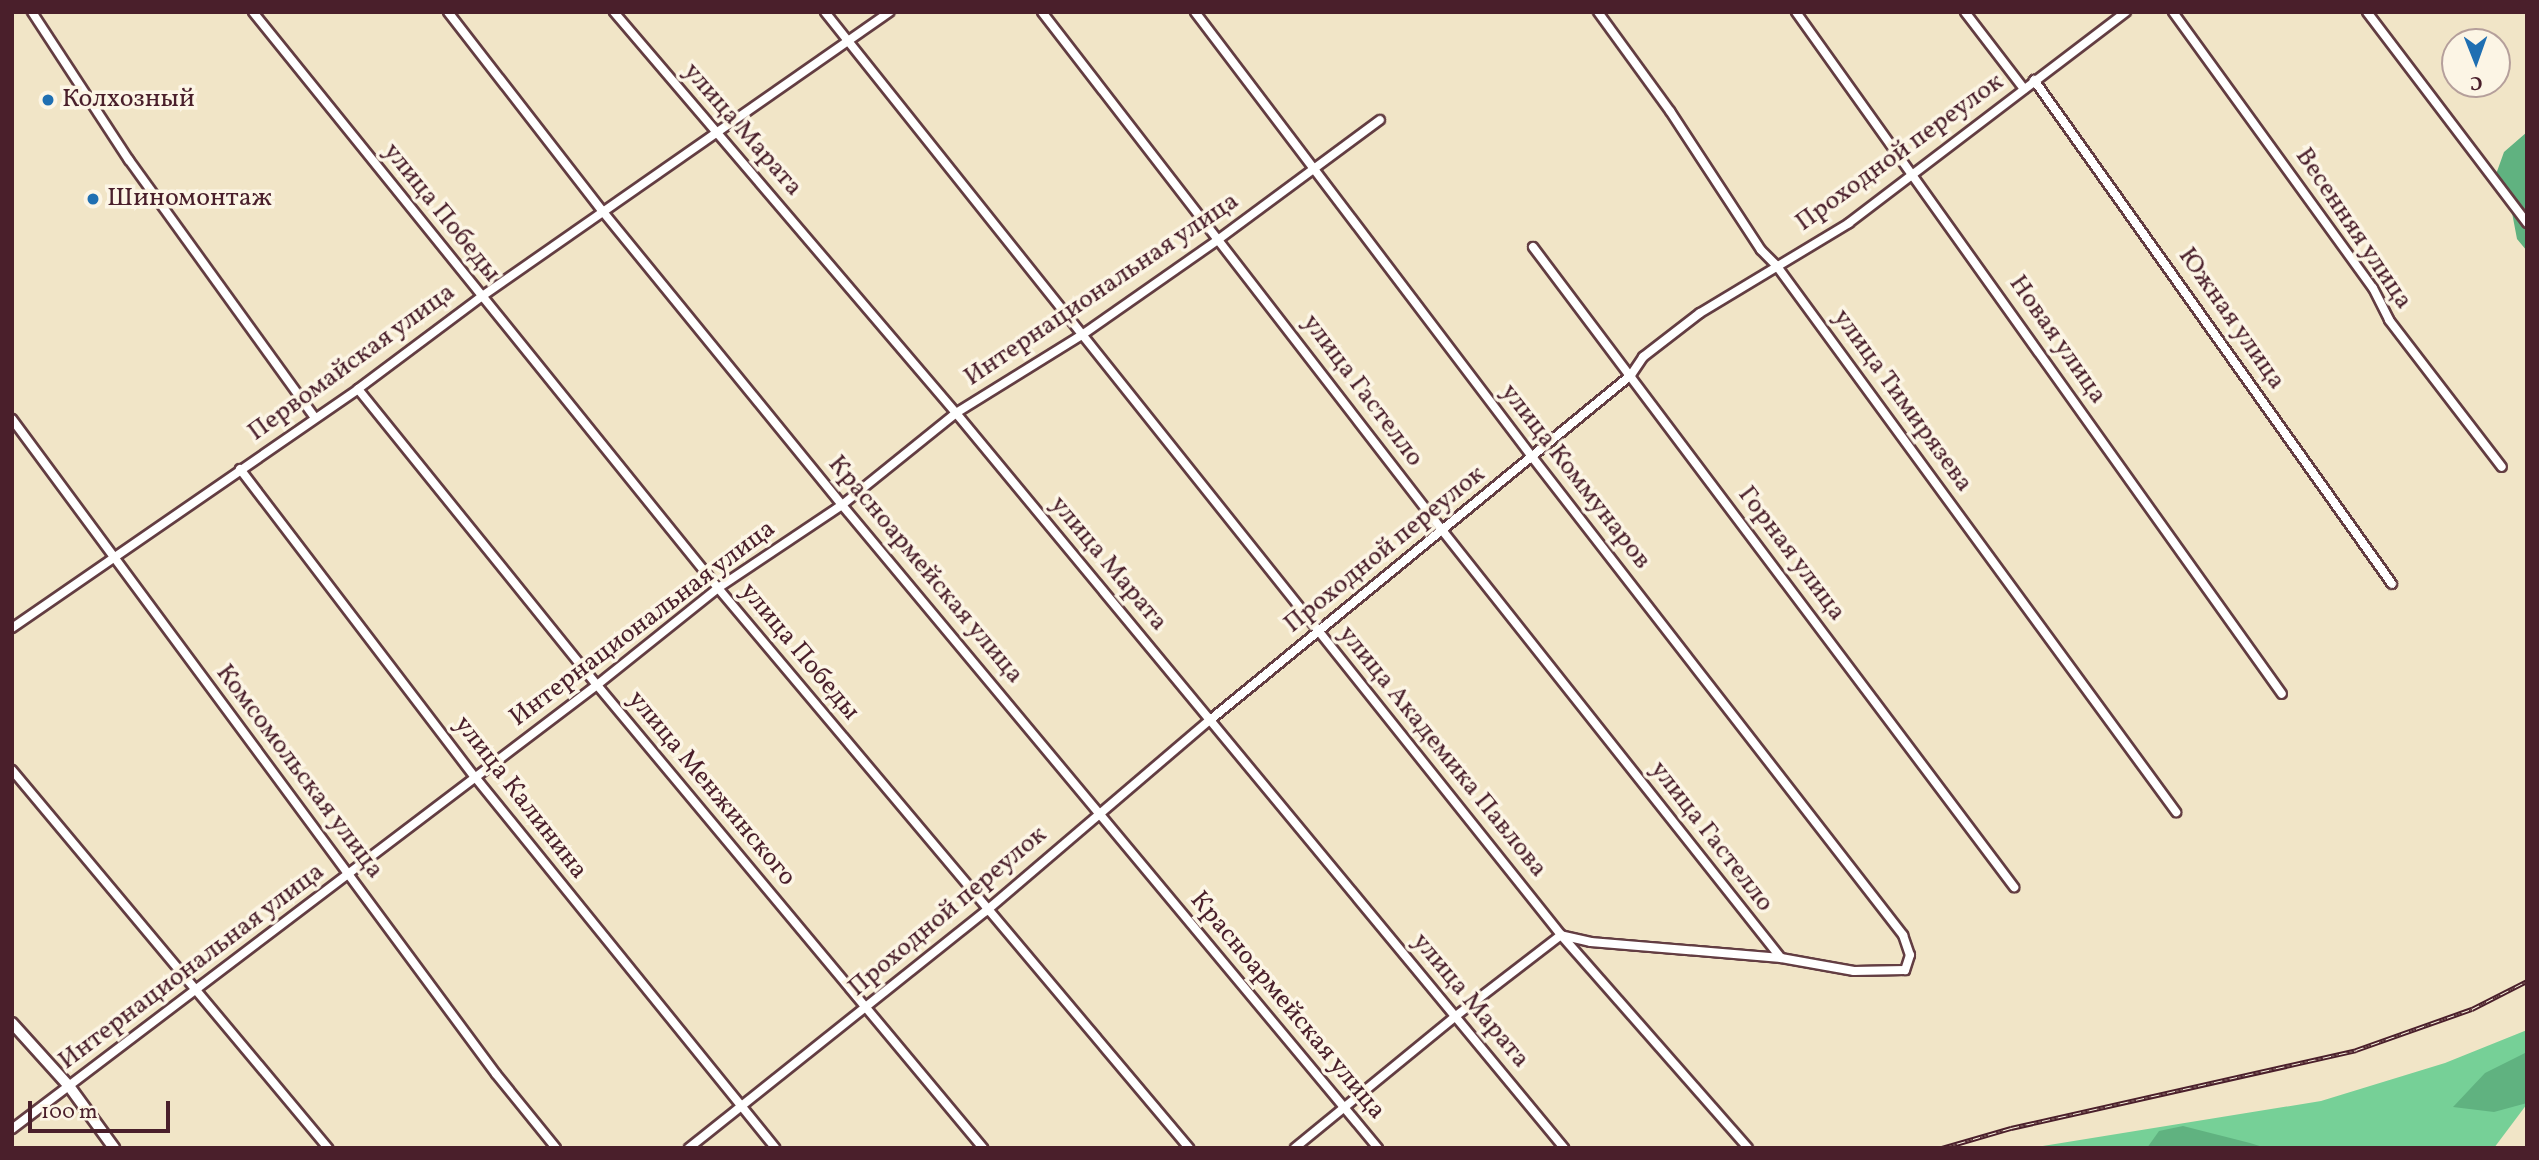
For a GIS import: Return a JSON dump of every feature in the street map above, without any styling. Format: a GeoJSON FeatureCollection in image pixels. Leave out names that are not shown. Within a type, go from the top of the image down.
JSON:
{"type":"FeatureCollection","features":[{"type":"Feature","properties":{"kind":"main road"},"geometry":{"type":"LineString","coordinates":[[12,1023],[69,1086],[114,1148]]}},
{"type":"Feature","properties":{"kind":"street"},"geometry":{"type":"LineString","coordinates":[[32,12],[136,170],[315,418]]}},
{"type":"Feature","properties":{"kind":"street","name":"улица Победы"},"geometry":{"type":"LineString","coordinates":[[253,12],[718,588],[986,911],[1189,1148]]}},
{"type":"Feature","properties":{"kind":"street","name":"Красноармейская улица"},"geometry":{"type":"LineString","coordinates":[[448,12],[604,213],[842,505],[1378,1148]]}},
{"type":"Feature","properties":{"kind":"street","name":"улица Марата"},"geometry":{"type":"LineString","coordinates":[[614,12],[956,413],[1564,1148]]}},
{"type":"Feature","properties":{"kind":"street","name":"улица Академика Павлова"},"geometry":{"type":"LineString","coordinates":[[825,12],[1561,935],[1748,1148]]}},
{"type":"Feature","properties":{"kind":"street","name":"Первомайская улица"},"geometry":{"type":"LineString","coordinates":[[12,628],[358,389],[481,297],[889,12]]}},
{"type":"Feature","properties":{"kind":"street","name":"улица Гастелло"},"geometry":{"type":"LineString","coordinates":[[1042,12],[1442,530],[1781,958]]}},
{"type":"Feature","properties":{"kind":"street","name":"улица Коммунаров"},"geometry":{"type":"LineString","coordinates":[[1195,12],[1533,458],[1903,935],[1910,956],[1905,970],[1854,971],[1781,958]]}},
{"type":"Feature","properties":{"kind":"street","name":"улица Тимирязева"},"geometry":{"type":"LineString","coordinates":[[1598,12],[1670,111],[1761,250],[1776,265],[2176,812]]}},
{"type":"Feature","properties":{"kind":"street","name":"Новая улица"},"geometry":{"type":"LineString","coordinates":[[1796,12],[1913,172],[2282,694]]}},
{"type":"Feature","properties":{"kind":"street"},"geometry":{"type":"LineString","coordinates":[[1965,12],[2024,89]]}},
{"type":"Feature","properties":{"kind":"street","name":"Проходной переулок"},"geometry":{"type":"LineString","coordinates":[[689,1148],[986,911],[1210,720],[1533,458],[1631,376],[1643,357],[1690,321],[1776,265],[1849,223],[2126,12]]}},
{"type":"Feature","properties":{"kind":"street","name":"Весенняя улица"},"geometry":{"type":"LineString","coordinates":[[2173,12],[2374,288],[2389,320],[2502,467]]}},
{"type":"Feature","properties":{"kind":"street"},"geometry":{"type":"LineString","coordinates":[[2367,12],[2527,223]]}},
{"type":"Feature","properties":{"kind":"street","name":"Южная улица"},"geometry":{"type":"LineString","coordinates":[[2034,80],[2392,584]]}},
{"type":"Feature","properties":{"kind":"street","name":"Интернациональная улица"},"geometry":{"type":"LineString","coordinates":[[12,1129],[597,685],[718,588],[842,505],[956,413],[1082,335],[1219,239],[1380,120]]}},
{"type":"Feature","properties":{"kind":"street","name":"Горная улица"},"geometry":{"type":"LineString","coordinates":[[1533,247],[2014,887]]}},
{"type":"Feature","properties":{"kind":"street","name":"улица Менжинского"},"geometry":{"type":"LineString","coordinates":[[358,389],[597,685],[983,1148]]}},
{"type":"Feature","properties":{"kind":"street","name":"Комсомольская улица"},"geometry":{"type":"LineString","coordinates":[[12,419],[496,1074],[556,1148]]}},
{"type":"Feature","properties":{"kind":"street","name":"улица Калинина"},"geometry":{"type":"LineString","coordinates":[[240,469],[475,777],[739,1107],[775,1148]]}},
{"type":"Feature","properties":{"kind":"street"},"geometry":{"type":"LineString","coordinates":[[12,770],[328,1148]]}},
{"type":"Feature","properties":{"kind":"street"},"geometry":{"type":"LineString","coordinates":[[1295,1148],[1456,1016],[1561,935],[1591,942],[1781,958]]}},
{"type":"Feature","properties":{"kind":"green space"},"geometry":{"type":"Polygon","coordinates":[[[2527,132],[2527,251],[2517,239],[2510,202],[2495,177],[2504,152],[2527,132]]]}},
{"type":"Feature","properties":{"kind":"green space"},"geometry":{"type":"Polygon","coordinates":[[[2527,1030],[2527,1104],[2494,1148],[2030,1148],[2321,1101],[2445,1063],[2527,1030]]]}},
{"type":"Feature","properties":{"kind":"green space"},"geometry":{"type":"Polygon","coordinates":[[[2527,1052],[2527,1103],[2494,1112],[2453,1107],[2485,1073],[2527,1052]]]}},
{"type":"Feature","properties":{"kind":"green space"},"geometry":{"type":"Polygon","coordinates":[[[2183,1126],[2266,1148],[2147,1148],[2159,1131],[2183,1126]]]}},
{"type":"Feature","properties":{"kind":"railway"},"geometry":{"type":"LineString","coordinates":[[1942,1148],[2011,1128],[2356,1050],[2472,1009],[2527,981]]}},
{"type":"Feature","properties":{"kind":"place","name":"Колхозный"},"geometry":{"type":"Point","coordinates":[48,100]}},
{"type":"Feature","properties":{"kind":"place","name":"Шиномонтаж"},"geometry":{"type":"Point","coordinates":[93,199]}}]}
